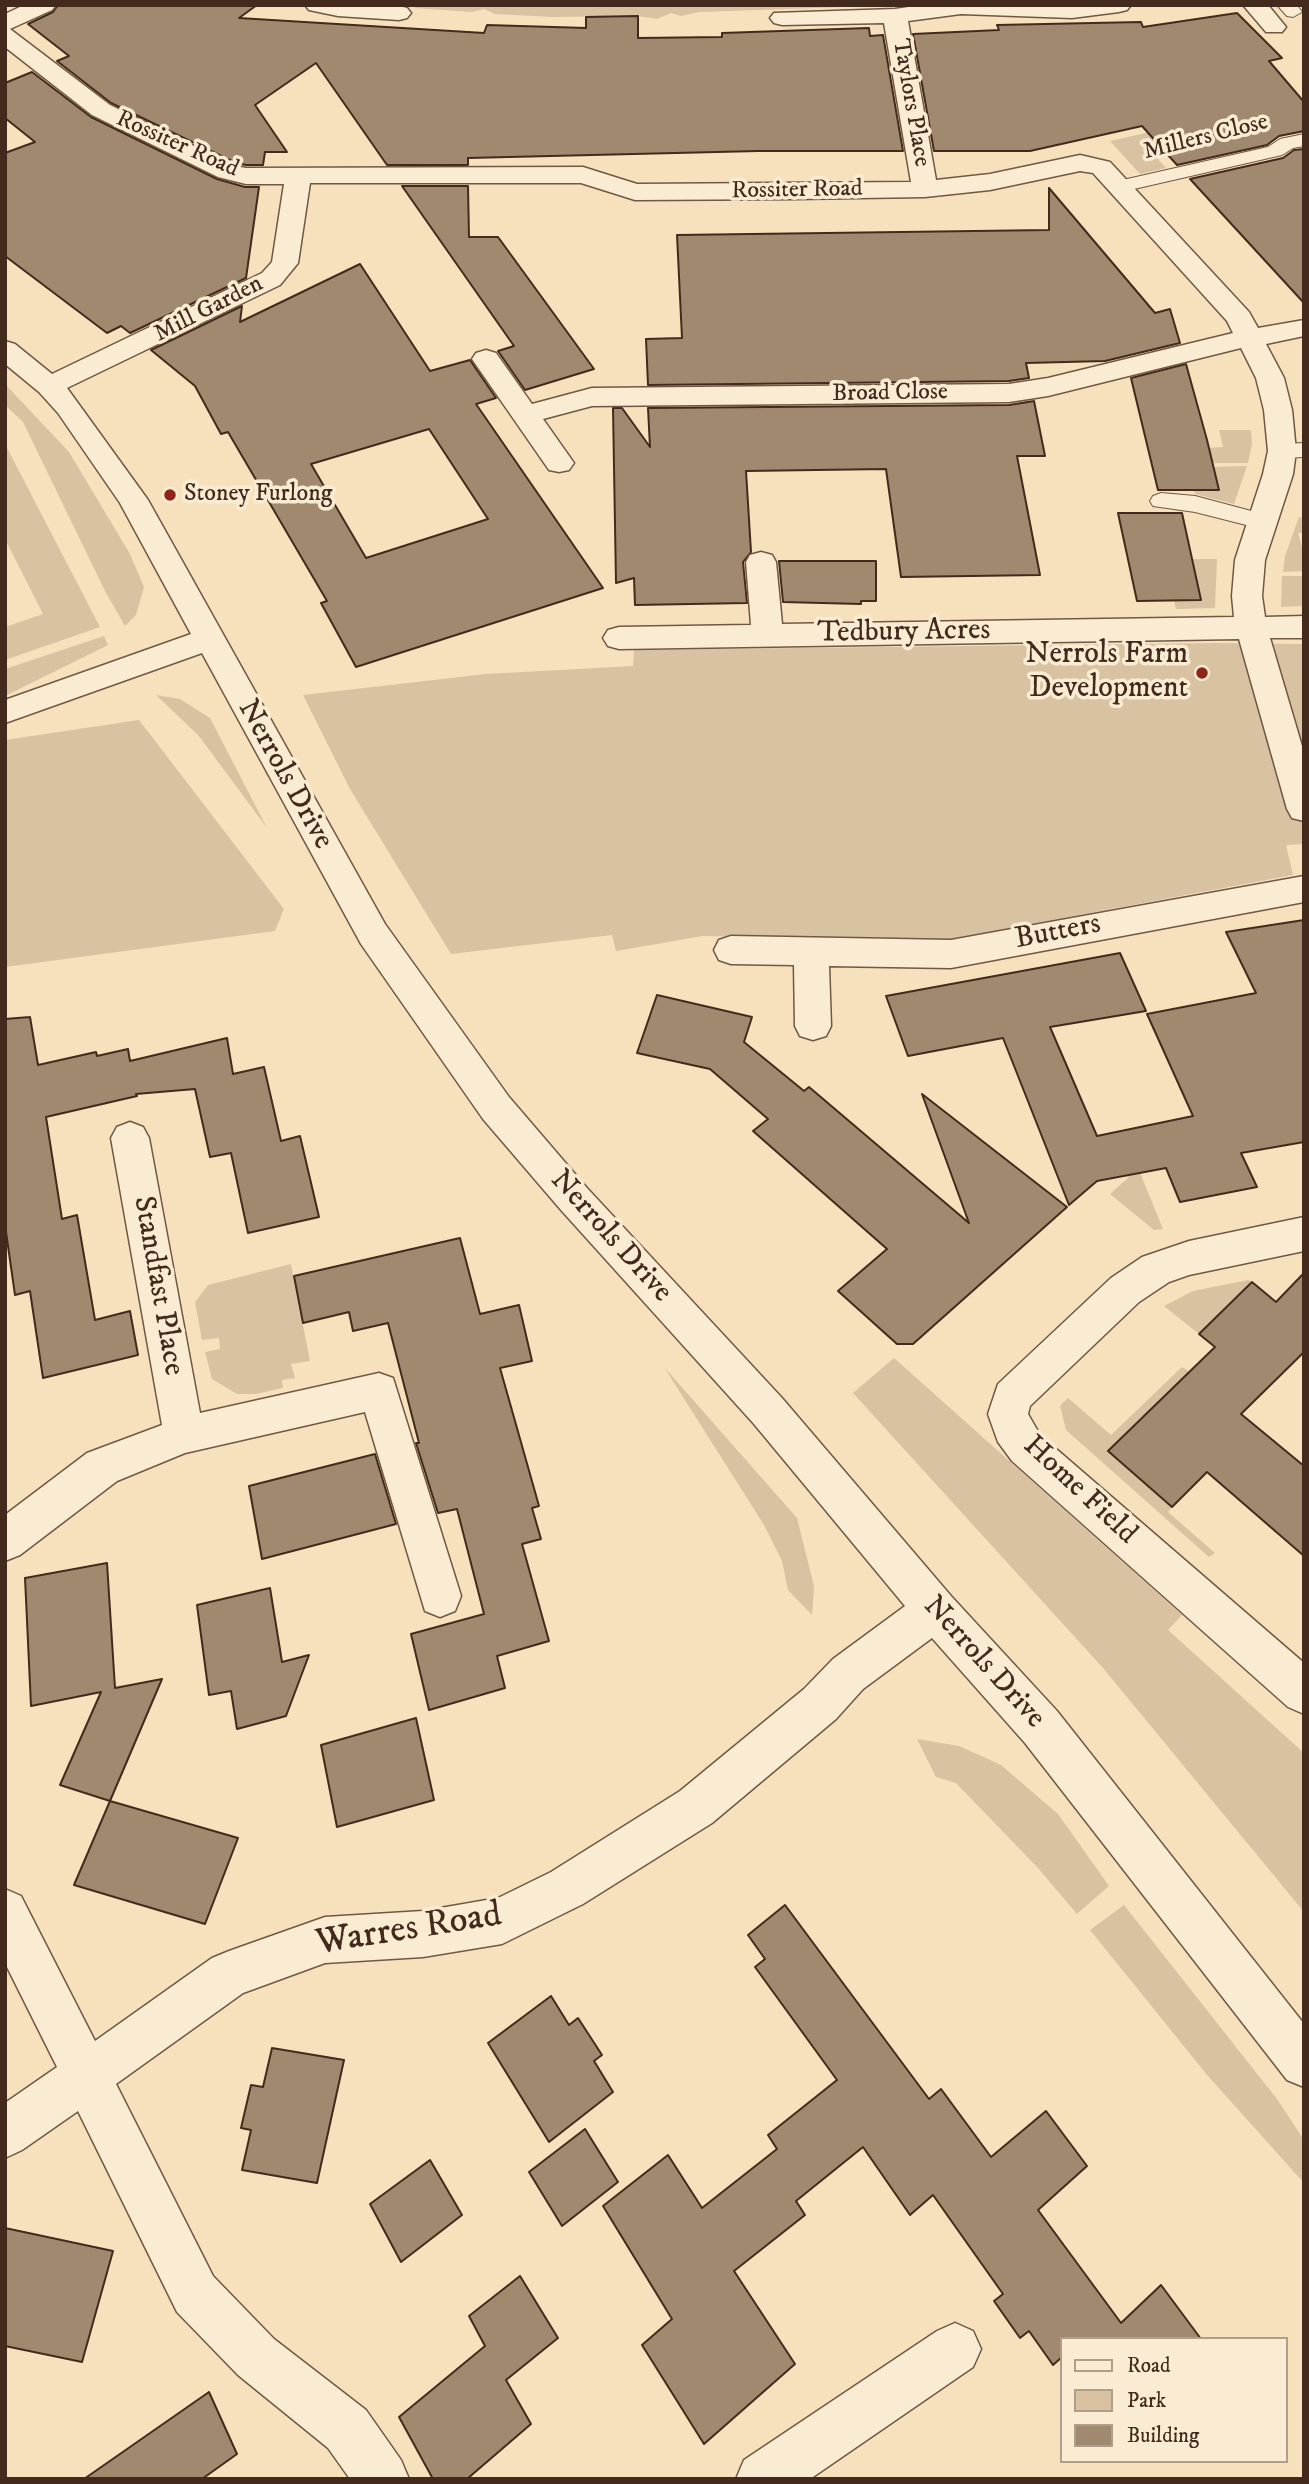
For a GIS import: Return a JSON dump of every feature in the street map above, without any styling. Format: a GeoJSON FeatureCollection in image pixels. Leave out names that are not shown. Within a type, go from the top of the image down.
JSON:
{"type":"FeatureCollection","features":[{"type":"Feature","properties":{"kind":"street"},"geometry":{"type":"LineString","coordinates":[[5,23],[44,5]]}},
{"type":"Feature","properties":{"kind":"street","name":"Taylors Place"},"geometry":{"type":"LineString","coordinates":[[782,18],[895,16],[961,7],[1047,12],[1119,5]]}},
{"type":"Feature","properties":{"kind":"street"},"geometry":{"type":"LineString","coordinates":[[1255,5],[1274,27]]}},
{"type":"Feature","properties":{"kind":"street"},"geometry":{"type":"LineString","coordinates":[[324,13],[399,13]]}},
{"type":"Feature","properties":{"kind":"street","name":"Taylors Place"},"geometry":{"type":"LineString","coordinates":[[895,16],[925,189]]}},
{"type":"Feature","properties":{"kind":"street","name":"Rossiter Road"},"geometry":{"type":"LineString","coordinates":[[5,35],[100,110],[234,175],[583,175],[635,192],[925,189],[990,182],[1080,163],[1101,167],[1239,318],[1267,370],[1293,450],[1278,474],[1262,521],[1250,560],[1247,596],[1251,628],[1304,809]]}},
{"type":"Feature","properties":{"kind":"street","name":"Mill Garden"},"geometry":{"type":"LineString","coordinates":[[49,386],[271,279],[285,263],[298,177]]}},
{"type":"Feature","properties":{"kind":"street","name":"Broad Close"},"geometry":{"type":"LineString","coordinates":[[525,415],[592,397],[1009,393],[1048,387],[1230,342],[1304,328]]}},
{"type":"Feature","properties":{"kind":"street","name":"Nerrols Drive"},"geometry":{"type":"LineString","coordinates":[[5,350],[49,386],[68,407],[133,500],[373,934],[496,1108],[574,1199],[768,1411],[936,1611],[1041,1727],[1304,2063]]}},
{"type":"Feature","properties":{"kind":"street"},"geometry":{"type":"LineString","coordinates":[[486,359],[559,463]]}},
{"type":"Feature","properties":{"kind":"street"},"geometry":{"type":"LineString","coordinates":[[761,562],[767,635]]}},
{"type":"Feature","properties":{"kind":"street","name":"Tedbury Acres"},"geometry":{"type":"LineString","coordinates":[[619,638],[1304,627]]}},
{"type":"Feature","properties":{"kind":"street"},"geometry":{"type":"LineString","coordinates":[[5,712],[209,639]]}},
{"type":"Feature","properties":{"kind":"street","name":"Butters"},"geometry":{"type":"LineString","coordinates":[[731,950],[951,954],[1304,889]]}},
{"type":"Feature","properties":{"kind":"street"},"geometry":{"type":"LineString","coordinates":[[811,953],[813,1026]]}},
{"type":"Feature","properties":{"kind":"street","name":"Standfast Place"},"geometry":{"type":"LineString","coordinates":[[130,1138],[184,1435]]}},
{"type":"Feature","properties":{"kind":"street","name":"Home Field"},"geometry":{"type":"LineString","coordinates":[[1304,1234],[1189,1258],[1156,1269],[1125,1290],[1012,1397],[1009,1414],[1012,1429],[1026,1448],[1304,1692]]}},
{"type":"Feature","properties":{"kind":"street"},"geometry":{"type":"LineString","coordinates":[[5,1542],[102,1467],[184,1435],[379,1391],[440,1595]]}},
{"type":"Feature","properties":{"kind":"street","name":"Warres Road"},"geometry":{"type":"LineString","coordinates":[[5,2133],[229,1975],[325,1940],[423,1934],[502,1921],[567,1888],[696,1807],[820,1704],[848,1674],[899,1634],[936,1611]]}},
{"type":"Feature","properties":{"kind":"street"},"geometry":{"type":"LineString","coordinates":[[5,1912],[194,2294],[256,2357],[347,2429],[382,2479]]}},
{"type":"Feature","properties":{"kind":"street"},"geometry":{"type":"LineString","coordinates":[[763,2479],[955,2349]]}},
{"type":"Feature","properties":{"kind":"lane","name":"Millers Close"},"geometry":{"type":"LineString","coordinates":[[1121,186],[1275,151],[1287,143],[1304,140]]}},
{"type":"Feature","properties":{"kind":"lane"},"geometry":{"type":"LineString","coordinates":[[1161,501],[1195,504],[1262,521]]}},
{"type":"Feature","properties":{"kind":"green space"},"geometry":{"type":"Polygon","coordinates":[[[415,5],[901,5],[700,12],[681,16],[671,13],[657,19],[638,16],[553,17],[495,14],[484,9],[472,12],[415,8],[415,5]]]}},
{"type":"Feature","properties":{"kind":"green space"},"geometry":{"type":"Polygon","coordinates":[[[1155,131],[1162,139],[1144,144],[1166,168],[1140,174],[1110,141],[1155,131]]]}},
{"type":"Feature","properties":{"kind":"green space"},"geometry":{"type":"Polygon","coordinates":[[[5,384],[69,452],[130,554],[144,587],[136,615],[125,626],[105,591],[23,422],[5,405],[5,384]]]}},
{"type":"Feature","properties":{"kind":"green space"},"geometry":{"type":"Polygon","coordinates":[[[1219,430],[1251,430],[1252,444],[1248,463],[1212,463],[1208,448],[1223,447],[1219,430]]]}},
{"type":"Feature","properties":{"kind":"green space"},"geometry":{"type":"Polygon","coordinates":[[[5,444],[100,627],[5,660],[5,627],[43,614],[5,539],[5,444]]]}},
{"type":"Feature","properties":{"kind":"green space"},"geometry":{"type":"Polygon","coordinates":[[[1247,466],[1234,504],[1195,494],[1194,490],[1219,490],[1213,467],[1247,466]]]}},
{"type":"Feature","properties":{"kind":"green space"},"geometry":{"type":"Polygon","coordinates":[[[1299,517],[1304,518],[1304,533],[1298,533],[1304,554],[1304,571],[1283,572],[1285,556],[1299,517]]]}},
{"type":"Feature","properties":{"kind":"green space"},"geometry":{"type":"Polygon","coordinates":[[[1192,559],[1217,559],[1215,608],[1176,609],[1174,600],[1201,600],[1192,559]]]}},
{"type":"Feature","properties":{"kind":"green space"},"geometry":{"type":"Polygon","coordinates":[[[1282,576],[1304,576],[1304,606],[1281,607],[1282,576]]]}},
{"type":"Feature","properties":{"kind":"green space"},"geometry":{"type":"Polygon","coordinates":[[[104,636],[108,645],[5,696],[5,669],[104,636]]]}},
{"type":"Feature","properties":{"kind":"green space"},"geometry":{"type":"Polygon","coordinates":[[[1304,644],[1304,844],[1286,845],[1293,875],[946,940],[703,936],[616,951],[612,935],[451,954],[350,789],[303,695],[486,674],[633,666],[634,650],[1304,644]]]}},
{"type":"Feature","properties":{"kind":"green space"},"geometry":{"type":"Polygon","coordinates":[[[156,695],[180,699],[210,718],[267,828],[199,736],[156,695]]]}},
{"type":"Feature","properties":{"kind":"green space"},"geometry":{"type":"Polygon","coordinates":[[[139,720],[284,909],[275,931],[5,967],[5,740],[139,720]]]}},
{"type":"Feature","properties":{"kind":"green space"},"geometry":{"type":"Polygon","coordinates":[[[1134,1158],[1163,1229],[1154,1230],[1110,1194],[1129,1177],[1116,1166],[1134,1158]]]}},
{"type":"Feature","properties":{"kind":"green space"},"geometry":{"type":"Polygon","coordinates":[[[291,1264],[310,1361],[291,1364],[295,1378],[282,1380],[283,1388],[256,1394],[237,1394],[212,1379],[205,1352],[220,1349],[219,1338],[202,1340],[195,1302],[208,1285],[291,1264]]]}},
{"type":"Feature","properties":{"kind":"green space"},"geometry":{"type":"Polygon","coordinates":[[[1248,1280],[1252,1282],[1199,1334],[1164,1306],[1193,1291],[1248,1280]]]}},
{"type":"Feature","properties":{"kind":"green space"},"geometry":{"type":"Polygon","coordinates":[[[894,1358],[1182,1615],[1168,1630],[1304,1753],[1304,1912],[1103,1668],[853,1393],[894,1358]]]}},
{"type":"Feature","properties":{"kind":"green space"},"geometry":{"type":"Polygon","coordinates":[[[664,1367],[797,1518],[814,1586],[812,1615],[788,1590],[782,1561],[764,1525],[664,1367]]]}},
{"type":"Feature","properties":{"kind":"green space"},"geometry":{"type":"Polygon","coordinates":[[[1182,1367],[1190,1372],[1172,1507],[1168,1512],[1215,1553],[1209,1557],[1066,1430],[1060,1406],[1068,1398],[1111,1435],[1182,1367]]]}},
{"type":"Feature","properties":{"kind":"green space"},"geometry":{"type":"Polygon","coordinates":[[[917,1739],[959,1746],[1001,1765],[1058,1814],[1109,1886],[1077,1914],[1038,1868],[956,1783],[936,1777],[917,1739]]]}},
{"type":"Feature","properties":{"kind":"green space"},"geometry":{"type":"Polygon","coordinates":[[[1124,1905],[1277,2099],[1304,2140],[1304,2183],[1208,2076],[1090,1930],[1124,1905]]]}},
{"type":"Feature","properties":{"kind":"building"},"geometry":{"type":"Polygon","coordinates":[[[58,5],[257,5],[239,18],[484,33],[487,25],[586,28],[586,17],[638,16],[638,38],[722,37],[722,33],[869,28],[870,36],[883,35],[903,151],[758,151],[468,158],[468,165],[387,165],[316,63],[255,105],[287,152],[265,152],[263,165],[246,165],[236,163],[111,103],[57,61],[69,56],[28,24],[53,12],[58,5]]]}},
{"type":"Feature","properties":{"kind":"building"},"geometry":{"type":"Polygon","coordinates":[[[1237,13],[1282,58],[1269,61],[1304,102],[1304,131],[1279,136],[1267,145],[1177,165],[1142,126],[1030,151],[934,151],[913,34],[999,30],[997,25],[1141,22],[1143,27],[1237,13]]]}},
{"type":"Feature","properties":{"kind":"building"},"geometry":{"type":"Polygon","coordinates":[[[32,72],[91,117],[217,179],[245,187],[259,187],[246,278],[130,333],[121,326],[107,333],[5,256],[5,153],[35,142],[5,118],[5,83],[32,72]]]}},
{"type":"Feature","properties":{"kind":"building"},"geometry":{"type":"Polygon","coordinates":[[[1304,149],[1304,303],[1190,179],[1283,158],[1294,150],[1304,149]]]}},
{"type":"Feature","properties":{"kind":"building"},"geometry":{"type":"Polygon","coordinates":[[[402,186],[468,186],[469,237],[498,237],[594,369],[525,390],[498,351],[514,346],[402,186]]]}},
{"type":"Feature","properties":{"kind":"building"},"geometry":{"type":"Polygon","coordinates":[[[1049,188],[1155,313],[1170,309],[1180,343],[1105,361],[1026,363],[1029,378],[1009,381],[648,385],[646,339],[682,338],[677,235],[1049,230],[1049,188]]]}},
{"type":"Feature","properties":{"kind":"building"},"geometry":{"type":"Polygon","coordinates":[[[360,264],[430,371],[470,360],[496,398],[476,404],[603,588],[356,667],[321,603],[327,601],[228,432],[221,434],[195,386],[151,350],[242,306],[240,322],[360,264]],[[429,429],[311,464],[366,558],[488,519],[429,429]]]}},
{"type":"Feature","properties":{"kind":"building"},"geometry":{"type":"Polygon","coordinates":[[[1186,364],[1219,490],[1158,490],[1131,378],[1186,364]]]}},
{"type":"Feature","properties":{"kind":"building"},"geometry":{"type":"Polygon","coordinates":[[[1034,401],[1045,456],[1017,456],[1040,575],[901,577],[886,469],[746,471],[751,552],[743,562],[747,603],[635,605],[634,578],[616,583],[613,408],[622,408],[650,447],[648,408],[1009,405],[1034,401]]]}},
{"type":"Feature","properties":{"kind":"building"},"geometry":{"type":"Polygon","coordinates":[[[1118,513],[1182,513],[1201,600],[1137,601],[1118,513]]]}},
{"type":"Feature","properties":{"kind":"building"},"geometry":{"type":"Polygon","coordinates":[[[779,561],[876,561],[876,601],[861,601],[861,604],[783,602],[779,561]]]}},
{"type":"Feature","properties":{"kind":"building"},"geometry":{"type":"Polygon","coordinates":[[[1304,920],[1304,1142],[1241,1153],[1257,1187],[1180,1202],[1166,1168],[1097,1181],[1069,1205],[1003,1038],[908,1056],[886,996],[1120,953],[1146,1011],[1050,1027],[1097,1136],[1193,1116],[1147,1014],[1256,993],[1226,932],[1304,920]]]}},
{"type":"Feature","properties":{"kind":"building"},"geometry":{"type":"Polygon","coordinates":[[[657,995],[752,1017],[744,1042],[804,1091],[809,1087],[969,1223],[922,1094],[1067,1207],[913,1344],[897,1344],[838,1291],[887,1249],[753,1131],[768,1119],[710,1069],[637,1053],[657,995]]]}},
{"type":"Feature","properties":{"kind":"building"},"geometry":{"type":"Polygon","coordinates":[[[30,1017],[38,1065],[96,1052],[97,1056],[128,1049],[130,1061],[227,1038],[233,1074],[264,1067],[281,1141],[300,1136],[319,1217],[248,1233],[231,1153],[210,1157],[195,1089],[136,1094],[137,1096],[46,1117],[62,1219],[77,1215],[95,1320],[130,1311],[138,1355],[43,1378],[30,1291],[15,1295],[5,1225],[5,1019],[30,1017]]]}},
{"type":"Feature","properties":{"kind":"building"},"geometry":{"type":"Polygon","coordinates":[[[460,1238],[480,1314],[519,1305],[532,1361],[500,1368],[539,1506],[532,1508],[541,1539],[522,1544],[549,1641],[497,1656],[505,1688],[429,1710],[411,1634],[484,1614],[457,1509],[438,1513],[416,1443],[419,1443],[388,1323],[353,1331],[349,1312],[303,1323],[294,1276],[460,1238]]]}},
{"type":"Feature","properties":{"kind":"building"},"geometry":{"type":"Polygon","coordinates":[[[1304,1273],[1304,1352],[1241,1414],[1304,1466],[1304,1556],[1207,1472],[1172,1507],[1108,1451],[1215,1347],[1199,1334],[1252,1282],[1276,1302],[1304,1273]]]}},
{"type":"Feature","properties":{"kind":"building"},"geometry":{"type":"Polygon","coordinates":[[[375,1454],[396,1524],[262,1559],[249,1486],[375,1454]]]}},
{"type":"Feature","properties":{"kind":"building"},"geometry":{"type":"Polygon","coordinates":[[[107,1563],[115,1688],[162,1679],[110,1801],[60,1785],[101,1692],[31,1706],[25,1578],[107,1563]]]}},
{"type":"Feature","properties":{"kind":"building"},"geometry":{"type":"Polygon","coordinates":[[[270,1588],[282,1662],[309,1655],[286,1716],[237,1729],[231,1691],[209,1695],[197,1605],[270,1588]]]}},
{"type":"Feature","properties":{"kind":"building"},"geometry":{"type":"Polygon","coordinates":[[[416,1718],[434,1800],[337,1827],[321,1745],[416,1718]]]}},
{"type":"Feature","properties":{"kind":"building"},"geometry":{"type":"Polygon","coordinates":[[[110,1801],[238,1838],[205,1924],[74,1885],[110,1801]]]}},
{"type":"Feature","properties":{"kind":"building"},"geometry":{"type":"Polygon","coordinates":[[[785,1905],[929,2099],[941,2089],[991,2157],[1046,2111],[1087,2166],[1038,2210],[1121,2323],[1161,2285],[1200,2337],[1060,2337],[1060,2359],[1053,2365],[1029,2331],[1020,2338],[994,2301],[1003,2294],[933,2195],[910,2215],[863,2147],[796,2201],[805,2215],[734,2271],[795,2364],[704,2444],[642,2345],[672,2319],[603,2206],[668,2155],[702,2208],[777,2149],[768,2135],[837,2080],[755,1967],[765,1959],[748,1935],[785,1905]]]}},
{"type":"Feature","properties":{"kind":"building"},"geometry":{"type":"Polygon","coordinates":[[[551,1996],[569,2025],[578,2018],[602,2055],[594,2061],[613,2092],[549,2142],[488,2043],[551,1996]]]}},
{"type":"Feature","properties":{"kind":"building"},"geometry":{"type":"Polygon","coordinates":[[[272,2048],[344,2060],[317,2183],[242,2170],[251,2130],[241,2128],[251,2085],[263,2087],[272,2048]]]}},
{"type":"Feature","properties":{"kind":"building"},"geometry":{"type":"Polygon","coordinates":[[[585,2129],[618,2182],[562,2226],[529,2172],[585,2129]]]}},
{"type":"Feature","properties":{"kind":"building"},"geometry":{"type":"Polygon","coordinates":[[[430,2160],[462,2215],[401,2262],[370,2204],[430,2160]]]}},
{"type":"Feature","properties":{"kind":"building"},"geometry":{"type":"Polygon","coordinates":[[[5,2228],[113,2251],[82,2362],[5,2346],[5,2228]]]}},
{"type":"Feature","properties":{"kind":"building"},"geometry":{"type":"Polygon","coordinates":[[[520,2276],[558,2338],[506,2380],[531,2424],[467,2479],[433,2479],[399,2417],[485,2346],[469,2316],[520,2276]]]}},
{"type":"Feature","properties":{"kind":"building"},"geometry":{"type":"Polygon","coordinates":[[[209,2392],[237,2454],[202,2479],[84,2479],[209,2392]]]}},
{"type":"Feature","properties":{"kind":"place","name":"Stoney Furlong"},"geometry":{"type":"Point","coordinates":[170,495]}},
{"type":"Feature","properties":{"kind":"place","name":"Nerrols Farm Development"},"geometry":{"type":"Point","coordinates":[1202,673]}}]}
